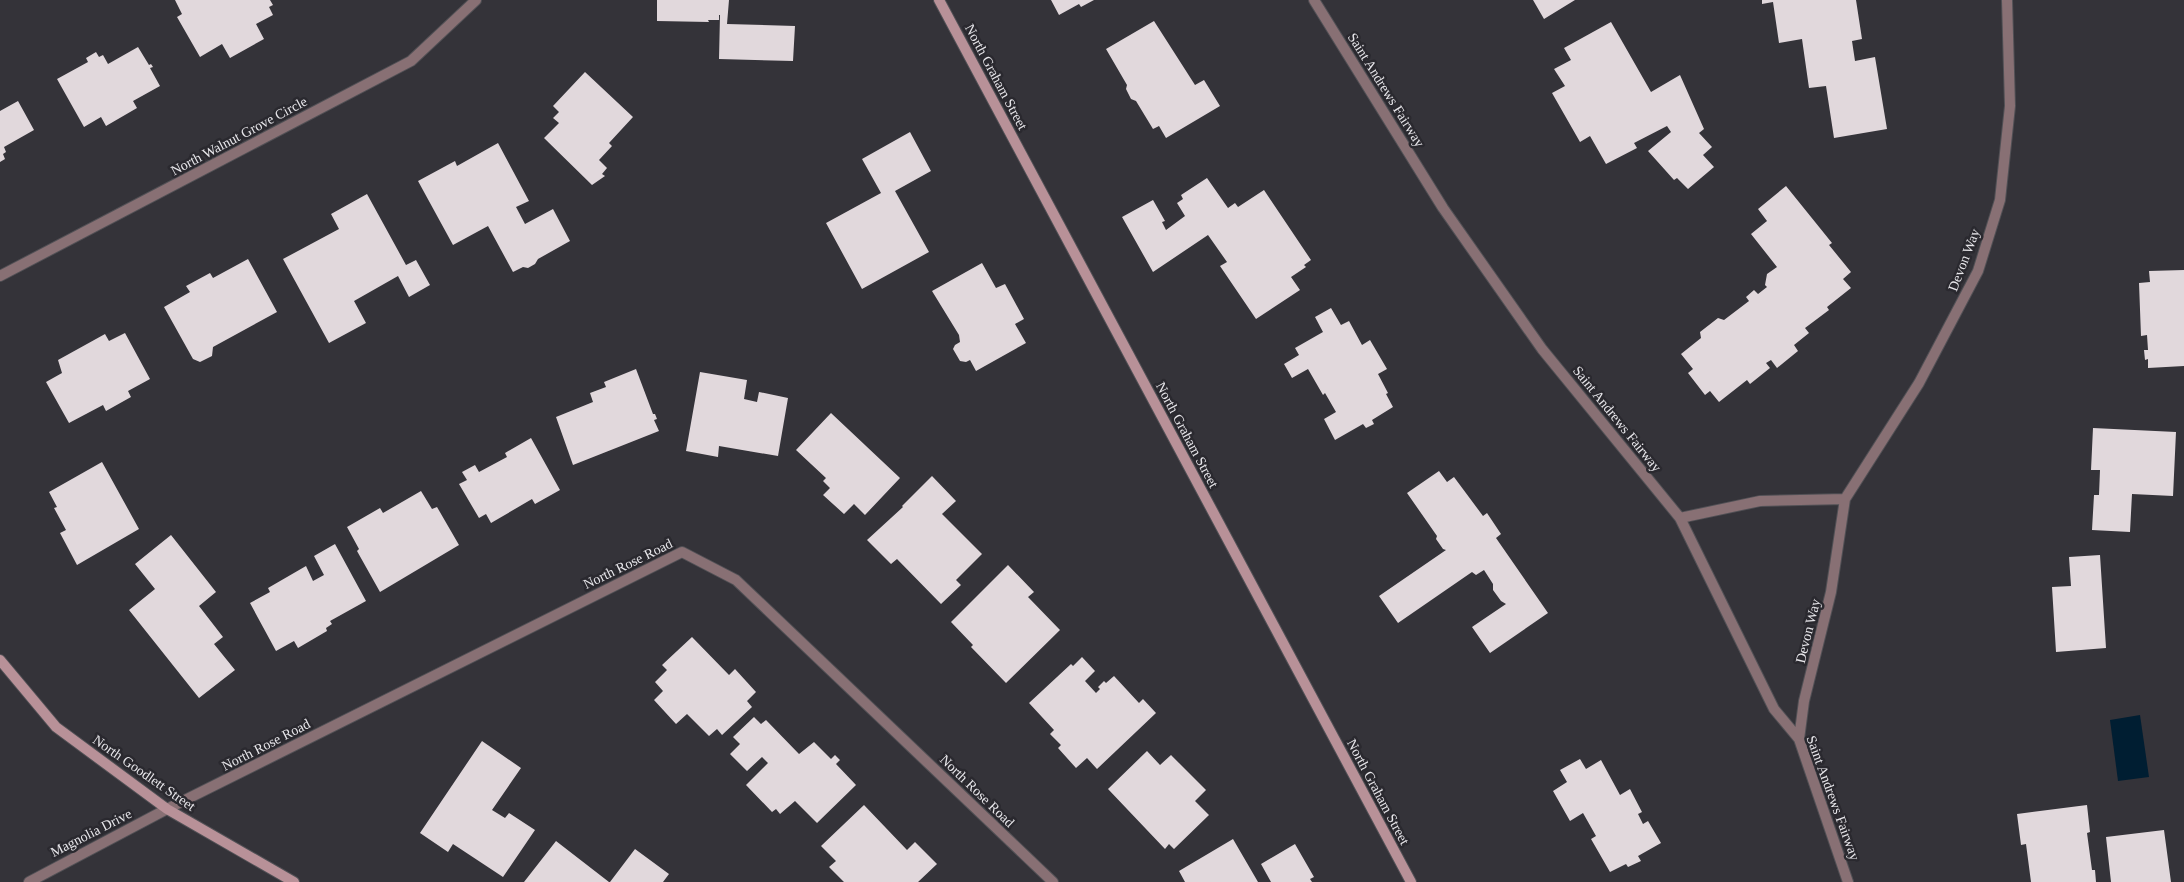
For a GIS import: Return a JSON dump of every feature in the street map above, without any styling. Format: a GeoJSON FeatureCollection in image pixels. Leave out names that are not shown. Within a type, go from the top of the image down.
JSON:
{"type":"FeatureCollection","features":[{"type":"Feature","properties":{"kind":"street","name":"North Walnut Grove Circle"},"geometry":{"type":"LineString","coordinates":[[0,276],[411,61],[476,0]]}},
{"type":"Feature","properties":{"kind":"street","name":"North Graham Street"},"geometry":{"type":"LineString","coordinates":[[939,0],[1411,882]]}},
{"type":"Feature","properties":{"kind":"street","name":"Saint Andrews Fairway"},"geometry":{"type":"LineString","coordinates":[[1314,0],[1448,216],[1542,349],[1680,518],[1774,709],[1799,739],[1848,882]]}},
{"type":"Feature","properties":{"kind":"street","name":"Devon Way"},"geometry":{"type":"LineString","coordinates":[[1799,739],[1804,701],[1831,592],[1845,500],[1920,383],[1978,271],[2000,200],[2010,106],[2007,0]]}},
{"type":"Feature","properties":{"kind":"street"},"geometry":{"type":"LineString","coordinates":[[1680,518],[1760,501],[1845,500]]}},
{"type":"Feature","properties":{"kind":"street","name":"North Rose Road"},"geometry":{"type":"LineString","coordinates":[[167,809],[682,552],[736,580],[1053,882]]}},
{"type":"Feature","properties":{"kind":"street","name":"North Goodlett Street"},"geometry":{"type":"LineString","coordinates":[[0,660],[56,727],[167,809],[294,882]]}},
{"type":"Feature","properties":{"kind":"street","name":"Magnolia Drive"},"geometry":{"type":"LineString","coordinates":[[29,882],[167,809]]}},
{"type":"Feature","properties":{"kind":"water"},"geometry":{"type":"Polygon","coordinates":[[[2140,715],[2149,777],[2118,781],[2110,720],[2140,715]]]}},
{"type":"Feature","properties":{"kind":"building"},"geometry":{"type":"Polygon","coordinates":[[[175,0],[270,0],[273,5],[269,7],[273,15],[256,24],[264,39],[230,58],[222,44],[200,57],[177,17],[182,14],[175,0]]]}},
{"type":"Feature","properties":{"kind":"building"},"geometry":{"type":"Polygon","coordinates":[[[657,0],[729,0],[727,24],[795,26],[793,61],[719,59],[720,15],[719,20],[708,20],[709,22],[657,21],[657,0]]]}},
{"type":"Feature","properties":{"kind":"building"},"geometry":{"type":"Polygon","coordinates":[[[1051,0],[1094,0],[1081,7],[1079,4],[1059,15],[1051,0]]]}},
{"type":"Feature","properties":{"kind":"building"},"geometry":{"type":"Polygon","coordinates":[[[1533,0],[1575,0],[1544,19],[1533,0]]]}},
{"type":"Feature","properties":{"kind":"building"},"geometry":{"type":"Polygon","coordinates":[[[1762,0],[1856,0],[1862,39],[1852,41],[1855,61],[1875,57],[1887,129],[1834,138],[1826,86],[1809,88],[1802,39],[1779,43],[1773,2],[1762,4],[1762,0]]]}},
{"type":"Feature","properties":{"kind":"building"},"geometry":{"type":"Polygon","coordinates":[[[1154,21],[1195,85],[1204,80],[1220,106],[1166,138],[1159,126],[1153,129],[1136,101],[1131,99],[1126,89],[1127,85],[1106,49],[1154,21]]]}},
{"type":"Feature","properties":{"kind":"building"},"geometry":{"type":"Polygon","coordinates":[[[1611,22],[1651,92],[1680,75],[1704,129],[1699,133],[1712,147],[1703,155],[1714,167],[1688,189],[1677,178],[1674,180],[1648,151],[1671,132],[1667,126],[1634,143],[1637,148],[1606,164],[1590,136],[1580,142],[1552,93],[1565,86],[1554,69],[1571,60],[1564,48],[1611,22]]]}},
{"type":"Feature","properties":{"kind":"building"},"geometry":{"type":"Polygon","coordinates":[[[138,47],[149,65],[151,64],[153,67],[150,68],[160,86],[133,101],[137,108],[106,126],[101,117],[84,127],[57,79],[88,62],[86,58],[96,52],[99,57],[103,55],[108,64],[138,47]]]}},
{"type":"Feature","properties":{"kind":"building"},"geometry":{"type":"Polygon","coordinates":[[[585,72],[633,117],[609,143],[612,146],[599,160],[607,168],[602,174],[605,176],[592,185],[544,138],[559,123],[553,118],[559,112],[553,106],[585,72]]]}},
{"type":"Feature","properties":{"kind":"building"},"geometry":{"type":"Polygon","coordinates":[[[18,101],[34,130],[4,147],[6,152],[3,154],[5,159],[0,162],[0,111],[18,101]]]}},
{"type":"Feature","properties":{"kind":"building"},"geometry":{"type":"Polygon","coordinates":[[[910,132],[931,171],[895,191],[929,252],[862,289],[826,223],[881,193],[862,159],[910,132]]]}},
{"type":"Feature","properties":{"kind":"building"},"geometry":{"type":"Polygon","coordinates":[[[498,143],[529,201],[516,207],[525,224],[553,209],[570,241],[538,259],[535,264],[528,268],[523,267],[513,272],[488,226],[453,245],[418,181],[455,161],[457,166],[498,143]]]}},
{"type":"Feature","properties":{"kind":"building"},"geometry":{"type":"Polygon","coordinates":[[[1207,178],[1228,208],[1235,203],[1238,207],[1264,190],[1311,260],[1304,265],[1306,267],[1291,277],[1300,290],[1256,319],[1220,266],[1227,262],[1208,235],[1153,272],[1122,217],[1153,200],[1165,221],[1162,222],[1166,230],[1185,216],[1177,203],[1183,199],[1181,195],[1207,178]]]}},
{"type":"Feature","properties":{"kind":"building"},"geometry":{"type":"Polygon","coordinates":[[[1786,186],[1832,243],[1829,245],[1851,272],[1843,279],[1851,288],[1827,307],[1829,310],[1805,328],[1809,333],[1794,345],[1798,351],[1777,368],[1771,360],[1766,363],[1770,368],[1750,384],[1747,380],[1719,402],[1710,391],[1705,395],[1688,373],[1693,369],[1681,354],[1701,338],[1700,332],[1718,318],[1724,320],[1749,301],[1746,297],[1754,290],[1758,294],[1767,287],[1765,285],[1767,274],[1777,267],[1751,234],[1767,221],[1758,209],[1786,186]]]}},
{"type":"Feature","properties":{"kind":"building"},"geometry":{"type":"Polygon","coordinates":[[[367,194],[406,265],[416,260],[430,285],[409,297],[398,276],[354,301],[366,323],[329,343],[283,259],[339,229],[331,214],[367,194]]]}},
{"type":"Feature","properties":{"kind":"building"},"geometry":{"type":"Polygon","coordinates":[[[248,259],[277,312],[213,347],[212,356],[200,362],[193,359],[164,307],[190,292],[186,286],[210,273],[213,278],[248,259]]]}},
{"type":"Feature","properties":{"kind":"building"},"geometry":{"type":"Polygon","coordinates":[[[982,263],[996,288],[1005,284],[1024,319],[1015,324],[1026,343],[976,371],[970,360],[966,362],[960,361],[953,349],[960,342],[959,335],[932,291],[982,263]]]}},
{"type":"Feature","properties":{"kind":"building"},"geometry":{"type":"Polygon","coordinates":[[[2184,270],[2184,366],[2148,368],[2148,359],[2145,360],[2144,350],[2148,350],[2147,335],[2141,336],[2139,283],[2150,282],[2149,271],[2184,270]]]}},
{"type":"Feature","properties":{"kind":"building"},"geometry":{"type":"Polygon","coordinates":[[[1331,308],[1341,325],[1349,321],[1362,345],[1370,340],[1387,369],[1378,374],[1393,407],[1372,420],[1374,424],[1366,428],[1363,424],[1335,440],[1324,419],[1336,412],[1325,393],[1323,395],[1308,369],[1292,378],[1284,364],[1299,355],[1295,348],[1323,332],[1315,317],[1331,308]]]}},
{"type":"Feature","properties":{"kind":"building"},"geometry":{"type":"Polygon","coordinates":[[[125,333],[150,379],[128,391],[131,397],[106,411],[103,405],[69,423],[46,382],[62,373],[58,360],[105,334],[109,341],[125,333]]]}},
{"type":"Feature","properties":{"kind":"building"},"geometry":{"type":"Polygon","coordinates":[[[636,369],[653,414],[655,414],[657,419],[654,420],[659,431],[573,465],[556,417],[593,402],[590,393],[606,387],[604,382],[636,369]]]}},
{"type":"Feature","properties":{"kind":"building"},"geometry":{"type":"Polygon","coordinates":[[[700,372],[747,380],[744,399],[757,402],[759,392],[788,398],[778,456],[719,446],[718,457],[686,451],[700,372]]]}},
{"type":"Feature","properties":{"kind":"building"},"geometry":{"type":"Polygon","coordinates":[[[831,413],[900,478],[865,515],[854,504],[844,514],[823,495],[830,488],[823,481],[826,478],[796,450],[831,413]]]}},
{"type":"Feature","properties":{"kind":"building"},"geometry":{"type":"Polygon","coordinates":[[[2093,428],[2176,432],[2173,496],[2132,494],[2130,532],[2092,530],[2094,495],[2099,495],[2100,470],[2091,470],[2093,428]]]}},
{"type":"Feature","properties":{"kind":"building"},"geometry":{"type":"Polygon","coordinates":[[[531,438],[560,490],[535,504],[532,499],[491,523],[486,514],[479,518],[459,484],[467,480],[462,472],[475,465],[479,472],[507,457],[505,453],[531,438]]]}},
{"type":"Feature","properties":{"kind":"building"},"geometry":{"type":"Polygon","coordinates":[[[102,462],[139,529],[77,565],[60,533],[66,530],[54,508],[57,507],[49,492],[102,462]]]}},
{"type":"Feature","properties":{"kind":"building"},"geometry":{"type":"Polygon","coordinates":[[[1439,471],[1447,482],[1454,477],[1483,516],[1487,513],[1501,534],[1496,538],[1548,613],[1490,653],[1472,627],[1506,604],[1501,601],[1493,590],[1493,584],[1484,570],[1476,575],[1472,572],[1398,623],[1379,596],[1446,550],[1443,549],[1436,539],[1437,536],[1407,493],[1439,471]]]}},
{"type":"Feature","properties":{"kind":"building"},"geometry":{"type":"Polygon","coordinates":[[[932,476],[956,501],[942,514],[982,554],[956,580],[961,585],[941,604],[897,559],[891,564],[867,540],[903,507],[932,476]]]}},
{"type":"Feature","properties":{"kind":"building"},"geometry":{"type":"Polygon","coordinates":[[[421,491],[432,509],[437,507],[459,545],[380,592],[357,551],[359,549],[347,527],[380,508],[383,513],[421,491]]]}},
{"type":"Feature","properties":{"kind":"building"},"geometry":{"type":"Polygon","coordinates":[[[171,535],[216,592],[199,606],[223,637],[214,644],[235,670],[199,698],[129,610],[155,589],[135,564],[171,535]]]}},
{"type":"Feature","properties":{"kind":"building"},"geometry":{"type":"Polygon","coordinates":[[[335,544],[366,601],[330,621],[332,624],[326,628],[327,631],[298,648],[294,641],[276,651],[250,603],[270,592],[268,588],[306,566],[313,581],[324,575],[314,556],[335,544]]]}},
{"type":"Feature","properties":{"kind":"building"},"geometry":{"type":"Polygon","coordinates":[[[2100,555],[2106,648],[2056,652],[2052,587],[2071,586],[2069,557],[2100,555]]]}},
{"type":"Feature","properties":{"kind":"building"},"geometry":{"type":"Polygon","coordinates":[[[1008,565],[1034,592],[1028,597],[1060,630],[1006,683],[971,647],[973,645],[951,622],[1008,565]]]}},
{"type":"Feature","properties":{"kind":"building"},"geometry":{"type":"Polygon","coordinates":[[[692,637],[729,675],[735,669],[756,692],[747,701],[752,707],[722,735],[717,729],[709,736],[687,714],[676,724],[654,700],[663,691],[655,682],[667,670],[662,665],[692,637]]]}},
{"type":"Feature","properties":{"kind":"building"},"geometry":{"type":"Polygon","coordinates":[[[1082,657],[1095,671],[1085,681],[1096,693],[1100,689],[1098,687],[1104,681],[1106,683],[1114,676],[1139,703],[1143,699],[1156,713],[1097,769],[1087,758],[1076,768],[1058,748],[1061,745],[1050,734],[1054,730],[1029,703],[1071,664],[1073,666],[1082,657]]]}},
{"type":"Feature","properties":{"kind":"building"},"geometry":{"type":"Polygon","coordinates":[[[754,717],[761,724],[766,720],[799,754],[814,742],[831,759],[835,755],[840,760],[836,764],[856,785],[817,823],[795,801],[780,814],[776,809],[772,812],[746,785],[768,763],[762,757],[747,771],[730,754],[740,744],[733,737],[754,717]]]}},
{"type":"Feature","properties":{"kind":"building"},"geometry":{"type":"Polygon","coordinates":[[[482,741],[521,768],[492,810],[505,818],[509,813],[535,830],[503,877],[453,844],[448,852],[420,833],[482,741]]]}},
{"type":"Feature","properties":{"kind":"building"},"geometry":{"type":"Polygon","coordinates":[[[1147,751],[1160,765],[1171,755],[1206,790],[1195,801],[1209,815],[1174,849],[1169,844],[1165,849],[1108,789],[1147,751]]]}},
{"type":"Feature","properties":{"kind":"building"},"geometry":{"type":"Polygon","coordinates":[[[1580,759],[1586,769],[1601,760],[1620,795],[1630,789],[1642,812],[1638,814],[1643,824],[1648,821],[1661,843],[1638,856],[1641,861],[1628,867],[1626,864],[1610,872],[1591,839],[1596,836],[1583,813],[1570,821],[1553,791],[1567,782],[1560,770],[1580,759]]]}},
{"type":"Feature","properties":{"kind":"building"},"geometry":{"type":"Polygon","coordinates":[[[864,805],[907,850],[915,842],[937,864],[918,882],[844,882],[829,867],[836,861],[821,846],[864,805]]]}},
{"type":"Feature","properties":{"kind":"building"},"geometry":{"type":"Polygon","coordinates":[[[2087,805],[2090,832],[2087,833],[2092,870],[2095,870],[2096,882],[2031,882],[2026,844],[2021,845],[2017,814],[2087,805]]]}},
{"type":"Feature","properties":{"kind":"building"},"geometry":{"type":"Polygon","coordinates":[[[2164,830],[2171,882],[2111,882],[2106,837],[2164,830]]]}},
{"type":"Feature","properties":{"kind":"building"},"geometry":{"type":"Polygon","coordinates":[[[1233,839],[1258,882],[1185,882],[1179,871],[1233,839]]]}},
{"type":"Feature","properties":{"kind":"building"},"geometry":{"type":"Polygon","coordinates":[[[556,841],[609,882],[524,882],[556,841]]]}},
{"type":"Feature","properties":{"kind":"building"},"geometry":{"type":"Polygon","coordinates":[[[1295,844],[1314,877],[1310,879],[1312,882],[1271,882],[1261,864],[1295,844]]]}},
{"type":"Feature","properties":{"kind":"building"},"geometry":{"type":"Polygon","coordinates":[[[635,849],[669,874],[663,882],[610,882],[635,849]]]}}]}
